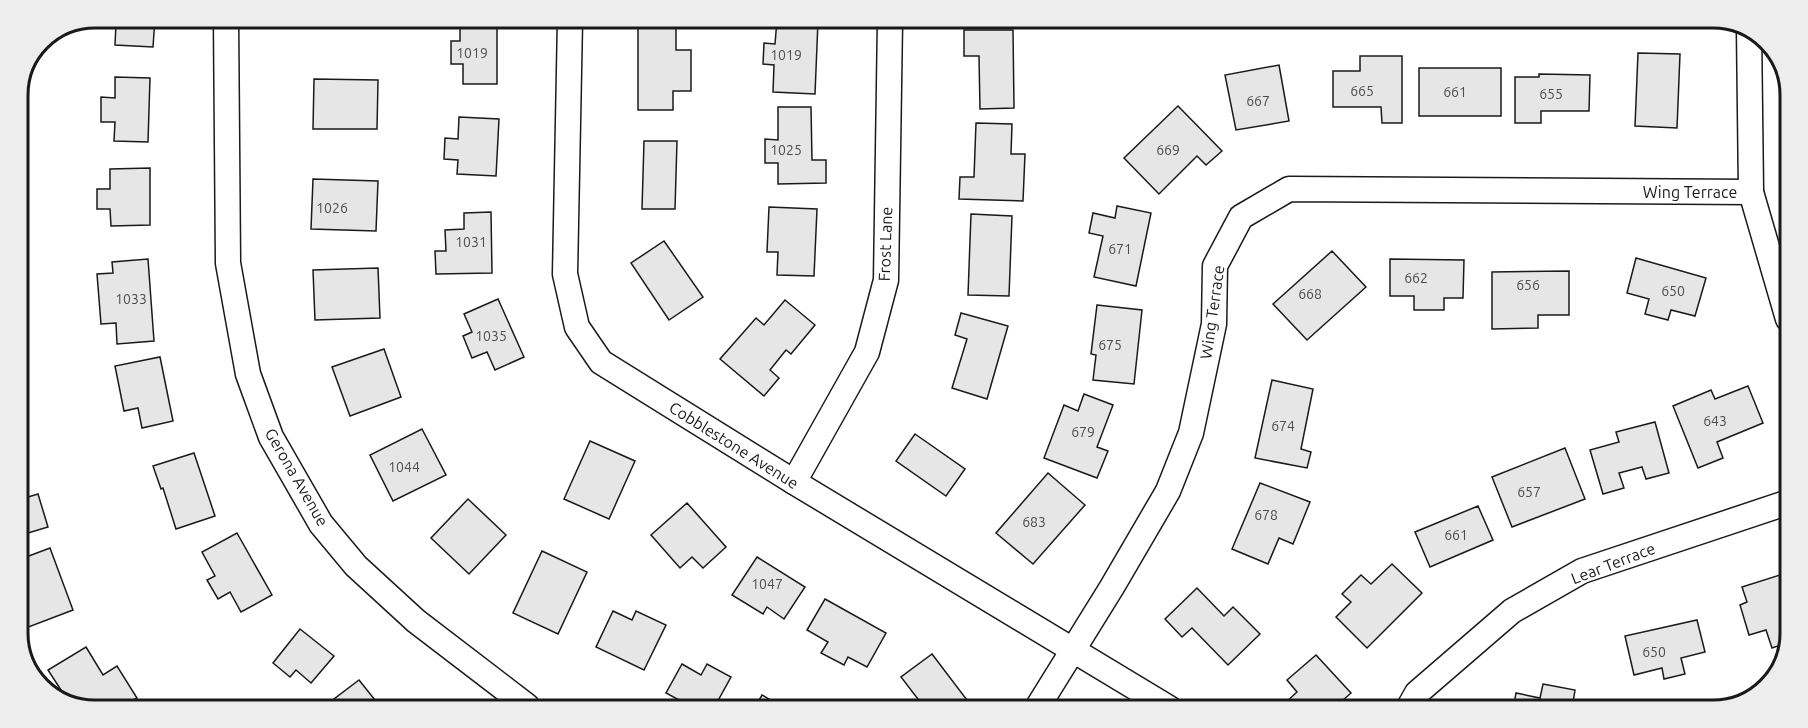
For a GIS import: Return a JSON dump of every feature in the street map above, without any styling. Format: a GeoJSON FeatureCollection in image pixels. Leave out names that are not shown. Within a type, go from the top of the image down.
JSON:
{"type":"FeatureCollection","features":[{"type":"Feature","properties":{"kind":"street","name":"Gerona Avenue"},"geometry":{"type":"LineString","coordinates":[[226,28],[228,263],[248,374],[271,437],[321,524],[357,566],[416,621],[514,700]]}},
{"type":"Feature","properties":{"kind":"street","name":"Cobblestone Avenue"},"geometry":{"type":"LineString","coordinates":[[570,28],[565,274],[577,327],[601,362],[794,482],[1156,700]]}},
{"type":"Feature","properties":{"kind":"street","name":"Frost Lane"},"geometry":{"type":"LineString","coordinates":[[794,482],[867,352],[886,280],[890,28]]}},
{"type":"Feature","properties":{"kind":"street"},"geometry":{"type":"LineString","coordinates":[[1749,39],[1751,192],[1779,289]]}},
{"type":"Feature","properties":{"kind":"street","name":"Wing Terrace"},"geometry":{"type":"LineString","coordinates":[[1042,700],[1168,491],[1191,433],[1214,324],[1215,266],[1241,217],[1289,189],[1751,192]]}},
{"type":"Feature","properties":{"kind":"street","name":"Lear Terrace"},"geometry":{"type":"LineString","coordinates":[[1413,700],[1417,693],[1512,611],[1582,572],[1780,505]]}},
{"type":"Feature","properties":{"kind":"building"},"geometry":{"type":"Polygon","coordinates":[[[116,28],[154,28],[153,47],[115,45],[116,28]]]}},
{"type":"Feature","properties":{"kind":"building"},"geometry":{"type":"Polygon","coordinates":[[[460,28],[497,28],[497,84],[463,84],[463,64],[451,64],[451,41],[460,41],[460,28]]]}},
{"type":"Feature","properties":{"kind":"building"},"geometry":{"type":"Polygon","coordinates":[[[638,28],[676,28],[676,50],[691,50],[691,91],[673,91],[673,110],[638,110],[638,28]]]}},
{"type":"Feature","properties":{"kind":"building"},"geometry":{"type":"Polygon","coordinates":[[[776,28],[818,28],[815,94],[773,92],[774,65],[763,64],[764,43],[775,44],[776,28]]]}},
{"type":"Feature","properties":{"kind":"building"},"geometry":{"type":"Polygon","coordinates":[[[964,30],[1013,30],[1014,108],[980,109],[979,56],[964,56],[964,30]]]}},
{"type":"Feature","properties":{"kind":"building"},"geometry":{"type":"Polygon","coordinates":[[[1638,53],[1680,54],[1677,128],[1635,126],[1638,53]]]}},
{"type":"Feature","properties":{"kind":"building"},"geometry":{"type":"Polygon","coordinates":[[[1360,56],[1402,56],[1402,123],[1382,123],[1381,107],[1333,107],[1333,71],[1360,71],[1360,56]]]}},
{"type":"Feature","properties":{"kind":"building"},"geometry":{"type":"Polygon","coordinates":[[[1279,65],[1289,121],[1236,130],[1225,75],[1279,65]]]}},
{"type":"Feature","properties":{"kind":"building"},"geometry":{"type":"Polygon","coordinates":[[[1419,68],[1501,68],[1501,116],[1419,116],[1419,68]]]}},
{"type":"Feature","properties":{"kind":"building"},"geometry":{"type":"Polygon","coordinates":[[[1539,74],[1590,75],[1589,111],[1541,111],[1541,123],[1515,123],[1515,77],[1539,77],[1539,74]]]}},
{"type":"Feature","properties":{"kind":"building"},"geometry":{"type":"Polygon","coordinates":[[[115,77],[150,78],[148,142],[114,141],[115,122],[101,122],[101,97],[115,98],[115,77]]]}},
{"type":"Feature","properties":{"kind":"building"},"geometry":{"type":"Polygon","coordinates":[[[314,79],[378,80],[377,129],[313,129],[314,79]]]}},
{"type":"Feature","properties":{"kind":"building"},"geometry":{"type":"Polygon","coordinates":[[[1178,106],[1222,151],[1206,165],[1197,156],[1159,194],[1124,158],[1178,106]]]}},
{"type":"Feature","properties":{"kind":"building"},"geometry":{"type":"Polygon","coordinates":[[[778,107],[811,107],[812,160],[826,160],[826,183],[778,184],[778,163],[765,163],[765,139],[778,140],[778,107]]]}},
{"type":"Feature","properties":{"kind":"building"},"geometry":{"type":"Polygon","coordinates":[[[459,117],[499,119],[496,176],[457,174],[458,160],[444,159],[445,138],[458,139],[459,117]]]}},
{"type":"Feature","properties":{"kind":"building"},"geometry":{"type":"Polygon","coordinates":[[[976,123],[1012,124],[1011,154],[1025,154],[1023,201],[959,199],[960,177],[974,177],[976,123]]]}},
{"type":"Feature","properties":{"kind":"building"},"geometry":{"type":"Polygon","coordinates":[[[644,141],[677,141],[675,209],[642,209],[644,141]]]}},
{"type":"Feature","properties":{"kind":"building"},"geometry":{"type":"Polygon","coordinates":[[[150,168],[150,225],[111,226],[110,209],[97,209],[97,189],[110,189],[110,169],[150,168]]]}},
{"type":"Feature","properties":{"kind":"building"},"geometry":{"type":"Polygon","coordinates":[[[313,179],[378,181],[376,231],[311,229],[313,179]]]}},
{"type":"Feature","properties":{"kind":"building"},"geometry":{"type":"Polygon","coordinates":[[[1117,206],[1151,213],[1136,286],[1094,277],[1103,236],[1089,233],[1093,213],[1115,218],[1117,206]]]}},
{"type":"Feature","properties":{"kind":"building"},"geometry":{"type":"Polygon","coordinates":[[[769,207],[817,209],[814,276],[777,275],[778,252],[767,252],[769,207]]]}},
{"type":"Feature","properties":{"kind":"building"},"geometry":{"type":"Polygon","coordinates":[[[491,212],[492,273],[436,274],[435,251],[446,251],[445,230],[464,229],[464,213],[491,212]]]}},
{"type":"Feature","properties":{"kind":"building"},"geometry":{"type":"Polygon","coordinates":[[[971,214],[1012,216],[1009,296],[968,295],[971,214]]]}},
{"type":"Feature","properties":{"kind":"building"},"geometry":{"type":"Polygon","coordinates":[[[664,241],[703,297],[669,320],[631,263],[664,241]]]}},
{"type":"Feature","properties":{"kind":"building"},"geometry":{"type":"Polygon","coordinates":[[[1332,251],[1366,287],[1307,340],[1273,304],[1332,251]]]}},
{"type":"Feature","properties":{"kind":"building"},"geometry":{"type":"Polygon","coordinates":[[[1636,258],[1706,278],[1695,316],[1671,310],[1668,320],[1645,314],[1649,299],[1627,293],[1636,258]]]}},
{"type":"Feature","properties":{"kind":"building"},"geometry":{"type":"Polygon","coordinates":[[[148,259],[154,341],[117,344],[116,323],[101,324],[97,274],[113,273],[112,262],[148,259]]]}},
{"type":"Feature","properties":{"kind":"building"},"geometry":{"type":"Polygon","coordinates":[[[1390,259],[1464,260],[1463,298],[1444,298],[1444,310],[1414,310],[1414,296],[1390,296],[1390,259]]]}},
{"type":"Feature","properties":{"kind":"building"},"geometry":{"type":"Polygon","coordinates":[[[378,268],[380,318],[315,320],[313,270],[378,268]]]}},
{"type":"Feature","properties":{"kind":"building"},"geometry":{"type":"Polygon","coordinates":[[[1569,271],[1569,315],[1538,315],[1538,328],[1492,329],[1492,272],[1569,271]]]}},
{"type":"Feature","properties":{"kind":"building"},"geometry":{"type":"Polygon","coordinates":[[[498,299],[524,357],[495,370],[487,352],[472,358],[463,336],[472,332],[464,314],[498,299]]]}},
{"type":"Feature","properties":{"kind":"building"},"geometry":{"type":"Polygon","coordinates":[[[785,300],[815,325],[791,354],[786,350],[770,370],[779,378],[764,396],[720,359],[756,318],[764,325],[785,300]]]}},
{"type":"Feature","properties":{"kind":"building"},"geometry":{"type":"Polygon","coordinates":[[[1097,305],[1142,310],[1134,384],[1093,380],[1096,355],[1091,354],[1097,305]]]}},
{"type":"Feature","properties":{"kind":"building"},"geometry":{"type":"Polygon","coordinates":[[[961,313],[1008,326],[987,399],[952,388],[967,339],[955,335],[961,313]]]}},
{"type":"Feature","properties":{"kind":"building"},"geometry":{"type":"Polygon","coordinates":[[[384,349],[401,397],[350,416],[332,367],[384,349]]]}},
{"type":"Feature","properties":{"kind":"building"},"geometry":{"type":"Polygon","coordinates":[[[160,357],[173,421],[142,428],[138,408],[124,411],[115,366],[160,357]]]}},
{"type":"Feature","properties":{"kind":"building"},"geometry":{"type":"Polygon","coordinates":[[[1272,380],[1313,389],[1301,449],[1311,452],[1307,468],[1255,458],[1272,380]]]}},
{"type":"Feature","properties":{"kind":"building"},"geometry":{"type":"Polygon","coordinates":[[[1748,386],[1763,423],[1717,442],[1723,458],[1698,468],[1673,406],[1711,390],[1715,399],[1748,386]]]}},
{"type":"Feature","properties":{"kind":"building"},"geometry":{"type":"Polygon","coordinates":[[[1084,394],[1113,405],[1097,447],[1108,451],[1097,478],[1044,458],[1064,405],[1078,411],[1084,394]]]}},
{"type":"Feature","properties":{"kind":"building"},"geometry":{"type":"Polygon","coordinates":[[[1655,422],[1669,473],[1646,479],[1642,467],[1619,473],[1624,488],[1603,494],[1590,450],[1619,442],[1616,432],[1655,422]]]}},
{"type":"Feature","properties":{"kind":"building"},"geometry":{"type":"Polygon","coordinates":[[[422,429],[446,475],[393,501],[370,455],[422,429]]]}},
{"type":"Feature","properties":{"kind":"building"},"geometry":{"type":"Polygon","coordinates":[[[915,434],[965,469],[946,496],[896,461],[915,434]]]}},
{"type":"Feature","properties":{"kind":"building"},"geometry":{"type":"Polygon","coordinates":[[[590,441],[635,461],[609,519],[564,499],[590,441]]]}},
{"type":"Feature","properties":{"kind":"building"},"geometry":{"type":"Polygon","coordinates":[[[1565,448],[1585,499],[1512,527],[1492,477],[1565,448]]]}},
{"type":"Feature","properties":{"kind":"building"},"geometry":{"type":"Polygon","coordinates":[[[194,453],[215,516],[176,529],[163,488],[161,489],[153,466],[194,453]]]}},
{"type":"Feature","properties":{"kind":"building"},"geometry":{"type":"Polygon","coordinates":[[[1048,473],[1085,505],[1033,564],[996,533],[1048,473]]]}},
{"type":"Feature","properties":{"kind":"building"},"geometry":{"type":"Polygon","coordinates":[[[1260,483],[1310,502],[1293,544],[1279,538],[1268,564],[1232,549],[1260,483]]]}},
{"type":"Feature","properties":{"kind":"building"},"geometry":{"type":"Polygon","coordinates":[[[38,494],[48,527],[29,533],[29,497],[38,494]]]}},
{"type":"Feature","properties":{"kind":"building"},"geometry":{"type":"Polygon","coordinates":[[[468,499],[506,535],[469,574],[431,538],[468,499]]]}},
{"type":"Feature","properties":{"kind":"building"},"geometry":{"type":"Polygon","coordinates":[[[687,503],[726,547],[703,568],[692,557],[680,568],[651,535],[687,503]]]}},
{"type":"Feature","properties":{"kind":"building"},"geometry":{"type":"Polygon","coordinates":[[[1478,506],[1493,540],[1430,567],[1415,532],[1478,506]]]}},
{"type":"Feature","properties":{"kind":"building"},"geometry":{"type":"Polygon","coordinates":[[[237,533],[272,595],[241,612],[230,592],[218,599],[207,580],[215,576],[202,552],[237,533]]]}},
{"type":"Feature","properties":{"kind":"building"},"geometry":{"type":"Polygon","coordinates":[[[50,548],[73,610],[29,627],[29,556],[50,548]]]}},
{"type":"Feature","properties":{"kind":"building"},"geometry":{"type":"Polygon","coordinates":[[[542,551],[587,572],[558,634],[513,613],[542,551]]]}},
{"type":"Feature","properties":{"kind":"building"},"geometry":{"type":"Polygon","coordinates":[[[757,557],[805,587],[784,619],[767,607],[763,614],[732,595],[757,557]]]}},
{"type":"Feature","properties":{"kind":"building"},"geometry":{"type":"Polygon","coordinates":[[[1392,564],[1422,593],[1367,648],[1336,617],[1351,602],[1342,594],[1361,575],[1371,584],[1392,564]]]}},
{"type":"Feature","properties":{"kind":"building"},"geometry":{"type":"Polygon","coordinates":[[[1780,575],[1780,632],[1778,646],[1772,648],[1766,630],[1749,635],[1740,605],[1747,602],[1742,587],[1780,575]]]}},
{"type":"Feature","properties":{"kind":"building"},"geometry":{"type":"Polygon","coordinates":[[[1197,588],[1224,616],[1233,607],[1260,634],[1228,665],[1192,628],[1182,637],[1165,619],[1197,588]]]}},
{"type":"Feature","properties":{"kind":"building"},"geometry":{"type":"Polygon","coordinates":[[[825,599],[886,633],[867,667],[848,657],[844,665],[821,653],[828,642],[807,630],[825,599]]]}},
{"type":"Feature","properties":{"kind":"building"},"geometry":{"type":"Polygon","coordinates":[[[613,611],[632,620],[636,611],[666,625],[644,670],[596,647],[613,611]]]}},
{"type":"Feature","properties":{"kind":"building"},"geometry":{"type":"Polygon","coordinates":[[[1697,620],[1705,652],[1681,658],[1685,674],[1664,679],[1662,668],[1634,675],[1625,636],[1697,620]]]}},
{"type":"Feature","properties":{"kind":"building"},"geometry":{"type":"Polygon","coordinates":[[[300,629],[334,656],[311,683],[296,670],[290,677],[273,663],[300,629]]]}},
{"type":"Feature","properties":{"kind":"building"},"geometry":{"type":"Polygon","coordinates":[[[86,647],[103,675],[117,666],[137,698],[134,700],[96,700],[74,696],[61,690],[48,670],[86,647]]]}},
{"type":"Feature","properties":{"kind":"building"},"geometry":{"type":"Polygon","coordinates":[[[932,654],[967,700],[919,700],[901,677],[932,654]]]}},
{"type":"Feature","properties":{"kind":"building"},"geometry":{"type":"Polygon","coordinates":[[[1316,655],[1351,693],[1343,700],[1288,700],[1297,692],[1287,680],[1316,655]]]}},
{"type":"Feature","properties":{"kind":"building"},"geometry":{"type":"Polygon","coordinates":[[[682,664],[701,675],[707,664],[731,677],[718,700],[679,700],[666,693],[682,664]]]}},
{"type":"Feature","properties":{"kind":"building"},"geometry":{"type":"Polygon","coordinates":[[[359,680],[375,700],[335,700],[359,680]]]}},
{"type":"Feature","properties":{"kind":"building"},"geometry":{"type":"Polygon","coordinates":[[[1543,684],[1575,690],[1573,700],[1515,700],[1516,693],[1540,698],[1543,684]]]}},
{"type":"Feature","properties":{"kind":"building"},"geometry":{"type":"Polygon","coordinates":[[[762,695],[770,700],[759,700],[762,695]]]}}]}
